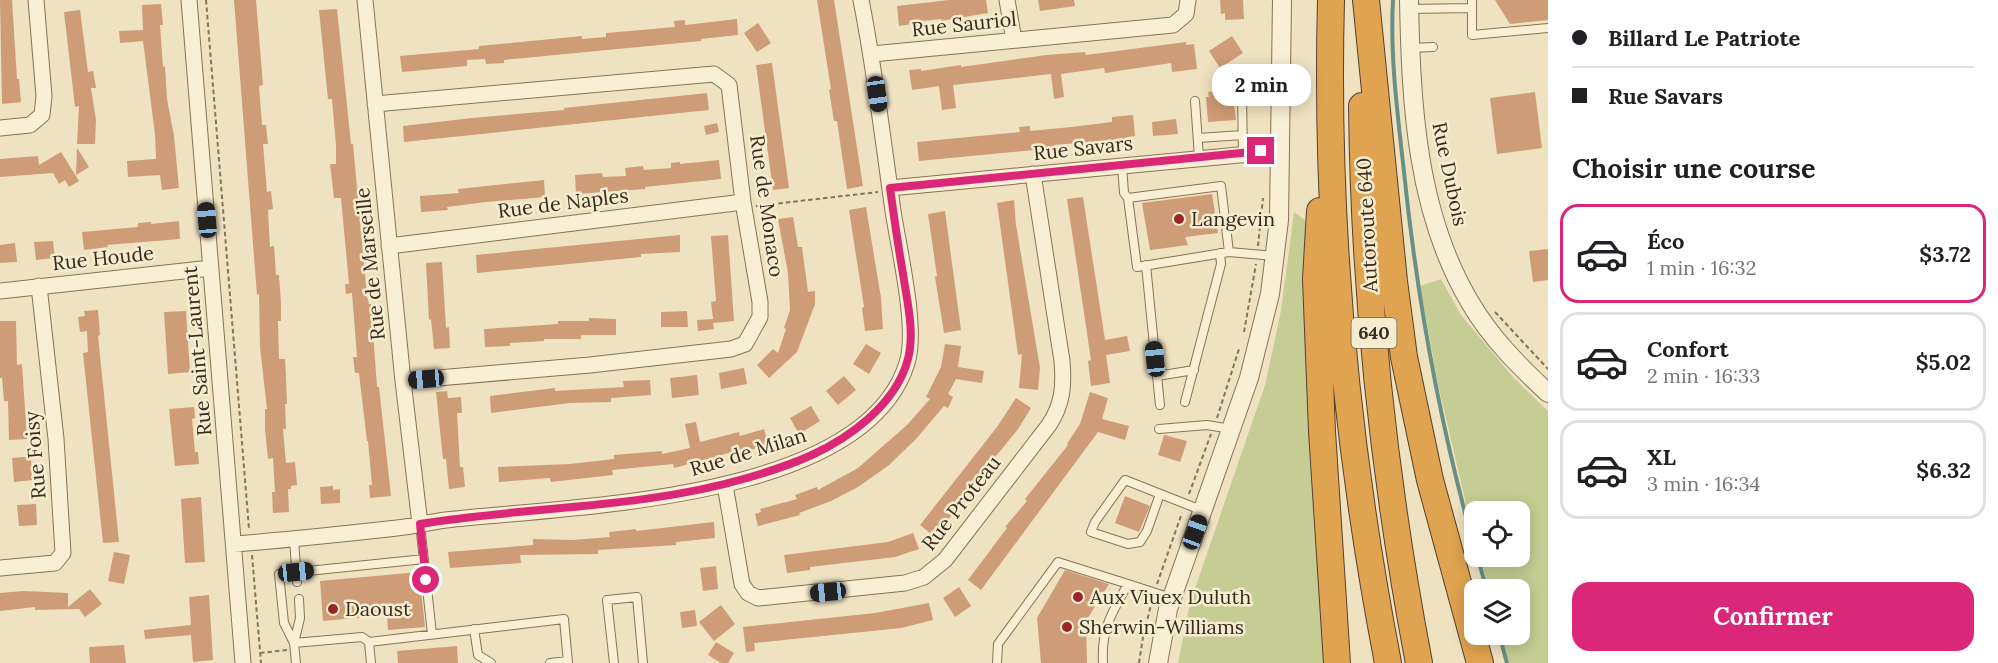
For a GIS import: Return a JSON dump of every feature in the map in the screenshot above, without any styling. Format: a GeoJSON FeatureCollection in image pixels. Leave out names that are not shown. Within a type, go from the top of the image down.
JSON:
{"type":"FeatureCollection","features":[{"type":"Feature","properties":{"kind":"highway","name":"Autoroute 640"},"geometry":{"type":"LineString","coordinates":[[1331,0],[1334,195],[1344,352],[1364,521],[1388,663]]}},
{"type":"Feature","properties":{"kind":"highway","name":"Autoroute 640"},"geometry":{"type":"LineString","coordinates":[[1364,0],[1363,156],[1367,246],[1376,354],[1394,515],[1419,663]]}},
{"type":"Feature","properties":{"kind":"highway"},"geometry":{"type":"LineString","coordinates":[[1364,0],[1392,270],[1404,357],[1430,480],[1480,663]]}},
{"type":"Feature","properties":{"kind":"highway"},"geometry":{"type":"LineString","coordinates":[[1330,26],[1317,279],[1322,431],[1337,663]]}},
{"type":"Feature","properties":{"kind":"street"},"geometry":{"type":"LineString","coordinates":[[0,128],[30,125],[42,115],[44,96],[36,0]]}},
{"type":"Feature","properties":{"kind":"street","name":"Rue Saint-Laurent"},"geometry":{"type":"LineString","coordinates":[[189,0],[221,267],[234,544],[243,663]]}},
{"type":"Feature","properties":{"kind":"street","name":"Rue de Marseille"},"geometry":{"type":"LineString","coordinates":[[365,0],[403,381],[420,524]]}},
{"type":"Feature","properties":{"kind":"street","name":"Rue de Milan"},"geometry":{"type":"LineString","coordinates":[[234,544],[649,499],[725,484],[788,466],[830,447],[872,416],[898,382],[908,357],[910,330],[886,190],[872,54],[861,0]]}},
{"type":"Feature","properties":{"kind":"street"},"geometry":{"type":"LineString","coordinates":[[1007,0],[1014,40]]}},
{"type":"Feature","properties":{"kind":"street","name":"Rue Sauriol"},"geometry":{"type":"LineString","coordinates":[[872,54],[1173,25],[1186,14],[1188,0]]}},
{"type":"Feature","properties":{"kind":"street"},"geometry":{"type":"LineString","coordinates":[[1158,663],[1164,592],[1203,510],[1225,424],[1257,351],[1268,307],[1279,220],[1282,0]]}},
{"type":"Feature","properties":{"kind":"street","name":"Rue Dubois"},"geometry":{"type":"LineString","coordinates":[[1409,5],[1410,48],[1423,171],[1431,208],[1446,255],[1471,304],[1490,331],[1509,355],[1548,393]]}},
{"type":"Feature","properties":{"kind":"street","name":"Rue de Monaco"},"geometry":{"type":"LineString","coordinates":[[375,104],[714,74],[729,85],[748,204],[760,302],[760,316],[744,344],[731,349],[590,366],[403,381]]}},
{"type":"Feature","properties":{"kind":"street","name":"Rue Savars"},"geometry":{"type":"LineString","coordinates":[[886,190],[1199,157],[1281,151]]}},
{"type":"Feature","properties":{"kind":"street","name":"Rue Proteau"},"geometry":{"type":"LineString","coordinates":[[725,484],[742,584],[748,593],[758,598],[905,583],[930,573],[945,560],[1049,425],[1057,412],[1061,399],[1063,371],[1033,174]]}},
{"type":"Feature","properties":{"kind":"street","name":"Rue de Naples"},"geometry":{"type":"LineString","coordinates":[[389,246],[748,204]]}},
{"type":"Feature","properties":{"kind":"street","name":"Rue Houde"},"geometry":{"type":"LineString","coordinates":[[0,291],[221,267]]}},
{"type":"Feature","properties":{"kind":"street","name":"Rue Foisy"},"geometry":{"type":"LineString","coordinates":[[0,568],[55,563],[63,553],[56,439],[39,286]]}},
{"type":"Feature","properties":{"kind":"lane"},"geometry":{"type":"LineString","coordinates":[[1409,5],[1472,4],[1472,35],[1548,28]]}},
{"type":"Feature","properties":{"kind":"lane"},"geometry":{"type":"LineString","coordinates":[[1410,48],[1434,47]]}},
{"type":"Feature","properties":{"kind":"lane"},"geometry":{"type":"LineString","coordinates":[[1242,95],[1243,153]]}},
{"type":"Feature","properties":{"kind":"lane"},"geometry":{"type":"LineString","coordinates":[[1194,101],[1199,157]]}},
{"type":"Feature","properties":{"kind":"lane"},"geometry":{"type":"LineString","coordinates":[[1198,138],[1243,135]]}},
{"type":"Feature","properties":{"kind":"lane"},"geometry":{"type":"LineString","coordinates":[[1122,165],[1124,193],[1128,198],[1137,267],[1225,252],[1276,256]]}},
{"type":"Feature","properties":{"kind":"lane"},"geometry":{"type":"LineString","coordinates":[[1128,198],[1221,186],[1225,252],[1185,402]]}},
{"type":"Feature","properties":{"kind":"lane"},"geometry":{"type":"LineString","coordinates":[[1146,265],[1160,405]]}},
{"type":"Feature","properties":{"kind":"lane"},"geometry":{"type":"LineString","coordinates":[[1157,376],[1194,370]]}},
{"type":"Feature","properties":{"kind":"lane"},"geometry":{"type":"LineString","coordinates":[[1159,429],[1225,424]]}},
{"type":"Feature","properties":{"kind":"lane"},"geometry":{"type":"LineString","coordinates":[[1160,494],[1148,531],[1140,542],[1128,544],[1091,532],[1095,522],[1125,480],[1203,510]]}},
{"type":"Feature","properties":{"kind":"lane"},"geometry":{"type":"LineString","coordinates":[[420,524],[432,634]]}},
{"type":"Feature","properties":{"kind":"lane"},"geometry":{"type":"LineString","coordinates":[[294,539],[297,582]]}},
{"type":"Feature","properties":{"kind":"lane"},"geometry":{"type":"LineString","coordinates":[[294,643],[284,623],[279,574],[424,559]]}},
{"type":"Feature","properties":{"kind":"lane"},"geometry":{"type":"LineString","coordinates":[[998,663],[998,644],[1058,562],[1128,584],[1164,592]]}},
{"type":"Feature","properties":{"kind":"lane"},"geometry":{"type":"LineString","coordinates":[[1103,663],[1103,637],[1106,627],[1128,584]]}},
{"type":"Feature","properties":{"kind":"lane"},"geometry":{"type":"LineString","coordinates":[[614,663],[607,600],[637,597],[643,663]]}},
{"type":"Feature","properties":{"kind":"lane"},"geometry":{"type":"LineString","coordinates":[[296,663],[294,643],[300,618],[299,599]]}},
{"type":"Feature","properties":{"kind":"lane"},"geometry":{"type":"LineString","coordinates":[[294,643],[362,637],[369,642],[564,620],[568,662],[550,663]]}},
{"type":"Feature","properties":{"kind":"lane"},"geometry":{"type":"LineString","coordinates":[[474,629],[478,655],[491,663]]}},
{"type":"Feature","properties":{"kind":"lane"},"geometry":{"type":"LineString","coordinates":[[369,642],[371,663]]}},
{"type":"Feature","properties":{"kind":"path","name":"Rue Saint-Laurent"},"geometry":{"type":"LineString","coordinates":[[206,0],[221,267],[249,525]]}},
{"type":"Feature","properties":{"kind":"path"},"geometry":{"type":"LineString","coordinates":[[748,204],[886,190]]}},
{"type":"Feature","properties":{"kind":"path"},"geometry":{"type":"LineString","coordinates":[[1258,247],[1263,194]]}},
{"type":"Feature","properties":{"kind":"path"},"geometry":{"type":"LineString","coordinates":[[1243,335],[1251,300],[1256,261]]}},
{"type":"Feature","properties":{"kind":"path"},"geometry":{"type":"LineString","coordinates":[[1490,305],[1548,369]]}},
{"type":"Feature","properties":{"kind":"path"},"geometry":{"type":"LineString","coordinates":[[1225,424],[1241,343]]}},
{"type":"Feature","properties":{"kind":"path"},"geometry":{"type":"LineString","coordinates":[[1189,495],[1212,432]]}},
{"type":"Feature","properties":{"kind":"path"},"geometry":{"type":"LineString","coordinates":[[1164,592],[1183,511]]}},
{"type":"Feature","properties":{"kind":"path"},"geometry":{"type":"LineString","coordinates":[[251,555],[261,663]]}},
{"type":"Feature","properties":{"kind":"path"},"geometry":{"type":"LineString","coordinates":[[1139,663],[1145,622],[1152,599]]}},
{"type":"Feature","properties":{"kind":"path"},"geometry":{"type":"LineString","coordinates":[[260,653],[273,651]]}},
{"type":"Feature","properties":{"kind":"green space"},"geometry":{"type":"Polygon","coordinates":[[[1294,212],[1305,220],[1318,534],[1326,663],[1178,663],[1190,603],[1265,385],[1281,311],[1294,212]]]}},
{"type":"Feature","properties":{"kind":"green space"},"geometry":{"type":"Polygon","coordinates":[[[1441,279],[1461,315],[1513,377],[1548,411],[1548,663],[1509,663],[1504,645],[1530,645],[1530,579],[1486,579],[1483,567],[1530,567],[1530,501],[1465,501],[1438,384],[1420,286],[1441,279]]]}},
{"type":"Feature","properties":{"kind":"building"},"geometry":{"type":"Polygon","coordinates":[[[0,0],[12,0],[17,79],[19,79],[21,102],[2,104],[0,0]]]}},
{"type":"Feature","properties":{"kind":"building"},"geometry":{"type":"Polygon","coordinates":[[[234,0],[256,0],[263,85],[259,86],[262,125],[266,125],[268,144],[263,144],[267,192],[271,191],[273,209],[268,210],[270,247],[274,246],[281,303],[281,321],[278,321],[279,359],[285,359],[287,404],[285,404],[286,429],[283,429],[286,463],[295,462],[297,485],[288,489],[289,512],[273,513],[272,492],[275,492],[273,458],[268,459],[265,429],[265,409],[267,409],[260,347],[259,294],[257,295],[234,0]]]}},
{"type":"Feature","properties":{"kind":"building"},"geometry":{"type":"Polygon","coordinates":[[[817,0],[834,0],[863,186],[847,189],[837,121],[834,121],[829,90],[831,89],[817,0]]]}},
{"type":"Feature","properties":{"kind":"building"},"geometry":{"type":"Polygon","coordinates":[[[949,0],[986,0],[988,13],[941,21],[941,19],[911,22],[912,24],[899,26],[897,6],[949,0]]]}},
{"type":"Feature","properties":{"kind":"building"},"geometry":{"type":"Polygon","coordinates":[[[1038,0],[1074,0],[1075,6],[1040,11],[1038,0]]]}},
{"type":"Feature","properties":{"kind":"building"},"geometry":{"type":"Polygon","coordinates":[[[1220,0],[1243,0],[1244,19],[1225,20],[1225,13],[1221,14],[1220,0]]]}},
{"type":"Feature","properties":{"kind":"building"},"geometry":{"type":"Polygon","coordinates":[[[1495,0],[1548,0],[1548,20],[1510,24],[1495,0]]]}},
{"type":"Feature","properties":{"kind":"building"},"geometry":{"type":"Polygon","coordinates":[[[161,4],[163,67],[165,66],[179,188],[162,190],[160,175],[128,177],[127,161],[156,159],[155,134],[143,41],[120,43],[119,31],[143,30],[142,5],[161,4]]]}},
{"type":"Feature","properties":{"kind":"building"},"geometry":{"type":"Polygon","coordinates":[[[337,9],[351,144],[353,144],[367,296],[371,304],[377,387],[379,387],[391,496],[370,498],[369,485],[372,485],[368,441],[359,373],[355,373],[353,357],[357,357],[352,293],[346,294],[345,284],[349,284],[341,198],[334,198],[330,164],[336,164],[336,145],[332,99],[328,99],[319,10],[337,9]]]}},
{"type":"Feature","properties":{"kind":"building"},"geometry":{"type":"Polygon","coordinates":[[[80,10],[88,72],[93,71],[96,88],[91,88],[96,120],[95,144],[77,144],[79,106],[75,107],[64,12],[80,10]]]}},
{"type":"Feature","properties":{"kind":"building"},"geometry":{"type":"Polygon","coordinates":[[[737,19],[738,35],[701,39],[701,41],[504,60],[504,63],[486,64],[485,59],[467,60],[467,66],[402,72],[400,56],[582,36],[582,39],[606,37],[606,33],[675,27],[674,21],[685,20],[685,25],[737,19]]]}},
{"type":"Feature","properties":{"kind":"building"},"geometry":{"type":"Polygon","coordinates":[[[758,23],[771,43],[757,52],[744,33],[758,23]]]}},
{"type":"Feature","properties":{"kind":"building"},"geometry":{"type":"Polygon","coordinates":[[[1232,36],[1243,53],[1220,68],[1209,51],[1232,36]]]}},
{"type":"Feature","properties":{"kind":"building"},"geometry":{"type":"Polygon","coordinates":[[[1186,42],[1186,45],[1194,44],[1197,69],[1172,72],[1171,63],[1105,73],[1104,68],[1061,74],[1064,97],[1054,99],[1051,74],[953,85],[956,108],[942,110],[939,86],[912,90],[909,70],[921,69],[921,71],[961,65],[961,67],[1046,55],[1085,52],[1086,55],[1186,42]]]}},
{"type":"Feature","properties":{"kind":"building"},"geometry":{"type":"Polygon","coordinates":[[[772,63],[789,188],[773,190],[756,65],[772,63]]]}},
{"type":"Feature","properties":{"kind":"building"},"geometry":{"type":"Polygon","coordinates":[[[1231,89],[1236,120],[1208,122],[1206,97],[1209,97],[1208,92],[1231,89]]]}},
{"type":"Feature","properties":{"kind":"building"},"geometry":{"type":"Polygon","coordinates":[[[1535,92],[1542,148],[1497,154],[1490,98],[1535,92]]]}},
{"type":"Feature","properties":{"kind":"building"},"geometry":{"type":"Polygon","coordinates":[[[707,93],[709,110],[404,142],[403,126],[707,93]]]}},
{"type":"Feature","properties":{"kind":"building"},"geometry":{"type":"Polygon","coordinates":[[[1133,115],[1135,136],[1128,137],[1128,139],[919,161],[917,142],[1020,132],[1019,127],[1030,126],[1030,131],[1112,122],[1112,117],[1133,115]]]}},
{"type":"Feature","properties":{"kind":"building"},"geometry":{"type":"Polygon","coordinates":[[[1176,119],[1178,134],[1153,136],[1152,122],[1176,119]]]}},
{"type":"Feature","properties":{"kind":"building"},"geometry":{"type":"Polygon","coordinates":[[[717,123],[719,132],[706,135],[704,126],[717,123]]]}},
{"type":"Feature","properties":{"kind":"building"},"geometry":{"type":"Polygon","coordinates":[[[77,148],[89,167],[76,175],[77,148]]]}},
{"type":"Feature","properties":{"kind":"building"},"geometry":{"type":"Polygon","coordinates":[[[61,152],[79,181],[69,187],[65,180],[59,184],[53,173],[0,177],[0,159],[38,156],[39,165],[61,152]]]}},
{"type":"Feature","properties":{"kind":"building"},"geometry":{"type":"Polygon","coordinates":[[[719,160],[721,179],[645,187],[645,189],[576,194],[575,175],[602,173],[603,177],[626,176],[625,168],[643,166],[644,170],[671,168],[671,163],[719,160]]]}},
{"type":"Feature","properties":{"kind":"building"},"geometry":{"type":"Polygon","coordinates":[[[544,180],[545,197],[486,202],[447,207],[448,210],[421,212],[420,196],[459,193],[458,189],[544,180]]]}},
{"type":"Feature","properties":{"kind":"building"},"geometry":{"type":"Polygon","coordinates":[[[1212,194],[1218,233],[1185,237],[1188,245],[1150,250],[1142,203],[1212,194]]]}},
{"type":"Feature","properties":{"kind":"building"},"geometry":{"type":"Polygon","coordinates":[[[1083,197],[1105,340],[1127,336],[1130,351],[1106,355],[1110,383],[1091,386],[1088,361],[1091,360],[1067,199],[1083,197]]]}},
{"type":"Feature","properties":{"kind":"building"},"geometry":{"type":"Polygon","coordinates":[[[1014,200],[1016,225],[1040,368],[1038,390],[1019,388],[1022,354],[1018,355],[997,203],[1014,200]]]}},
{"type":"Feature","properties":{"kind":"building"},"geometry":{"type":"Polygon","coordinates":[[[866,207],[881,298],[883,329],[865,331],[862,308],[864,307],[849,210],[866,207]]]}},
{"type":"Feature","properties":{"kind":"building"},"geometry":{"type":"Polygon","coordinates":[[[945,211],[961,330],[944,333],[928,214],[945,211]]]}},
{"type":"Feature","properties":{"kind":"building"},"geometry":{"type":"Polygon","coordinates":[[[793,217],[798,247],[802,247],[808,292],[815,291],[815,304],[797,352],[769,378],[757,365],[773,349],[778,353],[790,310],[788,273],[778,219],[793,217]]]}},
{"type":"Feature","properties":{"kind":"building"},"geometry":{"type":"Polygon","coordinates":[[[179,221],[180,239],[107,245],[108,247],[84,250],[82,232],[138,227],[138,223],[179,221]]]}},
{"type":"Feature","properties":{"kind":"building"},"geometry":{"type":"Polygon","coordinates":[[[680,235],[680,252],[641,254],[641,257],[477,273],[476,255],[680,235]]]}},
{"type":"Feature","properties":{"kind":"building"},"geometry":{"type":"Polygon","coordinates":[[[728,235],[734,321],[713,323],[714,329],[698,331],[697,320],[713,319],[711,302],[716,301],[711,236],[728,235]]]}},
{"type":"Feature","properties":{"kind":"building"},"geometry":{"type":"Polygon","coordinates":[[[53,241],[55,258],[36,260],[34,242],[53,241]]]}},
{"type":"Feature","properties":{"kind":"building"},"geometry":{"type":"Polygon","coordinates":[[[15,243],[17,262],[0,263],[0,245],[15,243]]]}},
{"type":"Feature","properties":{"kind":"building"},"geometry":{"type":"Polygon","coordinates":[[[1548,249],[1548,280],[1533,282],[1529,251],[1548,249]]]}},
{"type":"Feature","properties":{"kind":"building"},"geometry":{"type":"Polygon","coordinates":[[[442,262],[446,328],[449,327],[450,348],[434,349],[431,319],[429,320],[426,263],[442,262]]]}},
{"type":"Feature","properties":{"kind":"building"},"geometry":{"type":"Polygon","coordinates":[[[98,310],[100,335],[98,336],[119,542],[103,543],[83,353],[88,352],[87,331],[80,332],[78,317],[85,316],[84,311],[98,310]]]}},
{"type":"Feature","properties":{"kind":"building"},"geometry":{"type":"Polygon","coordinates":[[[186,311],[190,372],[168,374],[164,312],[186,311]]]}},
{"type":"Feature","properties":{"kind":"building"},"geometry":{"type":"Polygon","coordinates":[[[687,311],[688,327],[661,327],[661,312],[687,311]]]}},
{"type":"Feature","properties":{"kind":"building"},"geometry":{"type":"Polygon","coordinates":[[[589,318],[616,319],[616,335],[581,335],[581,339],[544,339],[544,341],[510,343],[510,346],[485,347],[484,329],[558,324],[558,321],[589,321],[589,318]]]}},
{"type":"Feature","properties":{"kind":"building"},"geometry":{"type":"Polygon","coordinates":[[[0,321],[16,321],[17,365],[22,364],[27,439],[9,440],[8,401],[4,401],[2,378],[0,378],[0,321]]]}},
{"type":"Feature","properties":{"kind":"building"},"geometry":{"type":"Polygon","coordinates":[[[866,344],[881,353],[869,374],[853,364],[866,344]]]}},
{"type":"Feature","properties":{"kind":"building"},"geometry":{"type":"Polygon","coordinates":[[[945,344],[961,346],[958,367],[984,371],[982,383],[956,379],[948,394],[953,397],[948,408],[944,406],[916,439],[889,465],[858,487],[831,501],[799,513],[800,515],[758,526],[755,514],[761,512],[760,509],[797,499],[795,495],[817,487],[818,490],[858,468],[907,425],[930,399],[926,397],[941,367],[945,344]]]}},
{"type":"Feature","properties":{"kind":"building"},"geometry":{"type":"Polygon","coordinates":[[[744,368],[747,384],[721,389],[719,373],[744,368]]]}},
{"type":"Feature","properties":{"kind":"building"},"geometry":{"type":"Polygon","coordinates":[[[697,375],[699,395],[672,398],[670,378],[697,375]]]}},
{"type":"Feature","properties":{"kind":"building"},"geometry":{"type":"Polygon","coordinates":[[[844,376],[856,390],[838,405],[826,391],[844,376]]]}},
{"type":"Feature","properties":{"kind":"building"},"geometry":{"type":"Polygon","coordinates":[[[650,380],[651,395],[611,398],[611,402],[570,403],[491,413],[490,396],[555,388],[555,391],[624,387],[623,381],[650,380]]]}},
{"type":"Feature","properties":{"kind":"building"},"geometry":{"type":"Polygon","coordinates":[[[447,391],[448,398],[461,397],[462,413],[457,413],[460,467],[463,467],[465,487],[449,489],[446,459],[443,459],[436,392],[447,391]]]}},
{"type":"Feature","properties":{"kind":"building"},"geometry":{"type":"Polygon","coordinates":[[[1090,392],[1108,398],[1102,419],[1129,426],[1125,440],[1098,432],[981,590],[968,580],[1007,528],[1005,527],[1027,501],[1025,499],[1068,445],[1080,424],[1090,392]]]}},
{"type":"Feature","properties":{"kind":"building"},"geometry":{"type":"Polygon","coordinates":[[[1016,398],[1031,408],[1018,429],[961,499],[963,500],[935,537],[920,525],[997,427],[1016,398]]]}},
{"type":"Feature","properties":{"kind":"building"},"geometry":{"type":"Polygon","coordinates":[[[811,406],[820,421],[799,434],[790,418],[811,406]]]}},
{"type":"Feature","properties":{"kind":"building"},"geometry":{"type":"Polygon","coordinates":[[[194,407],[195,418],[192,419],[195,452],[198,452],[199,464],[175,466],[169,409],[194,407]]]}},
{"type":"Feature","properties":{"kind":"building"},"geometry":{"type":"Polygon","coordinates":[[[696,422],[700,442],[739,432],[740,436],[764,429],[768,444],[748,451],[747,448],[674,468],[673,464],[612,470],[613,475],[551,482],[550,478],[499,482],[498,467],[570,464],[614,459],[614,455],[662,451],[662,454],[690,448],[685,424],[696,422]]]}},
{"type":"Feature","properties":{"kind":"building"},"geometry":{"type":"Polygon","coordinates":[[[1164,435],[1187,441],[1180,462],[1158,455],[1164,435]]]}},
{"type":"Feature","properties":{"kind":"building"},"geometry":{"type":"Polygon","coordinates":[[[31,457],[32,480],[14,482],[12,458],[31,457]]]}},
{"type":"Feature","properties":{"kind":"building"},"geometry":{"type":"Polygon","coordinates":[[[333,486],[333,490],[340,489],[340,503],[321,504],[320,487],[333,486]]]}},
{"type":"Feature","properties":{"kind":"building"},"geometry":{"type":"Polygon","coordinates":[[[1125,496],[1150,506],[1139,532],[1115,523],[1125,496]]]}},
{"type":"Feature","properties":{"kind":"building"},"geometry":{"type":"Polygon","coordinates":[[[201,497],[205,562],[185,563],[181,499],[201,497]]]}},
{"type":"Feature","properties":{"kind":"building"},"geometry":{"type":"Polygon","coordinates":[[[36,504],[37,525],[19,526],[17,505],[36,504]]]}},
{"type":"Feature","properties":{"kind":"building"},"geometry":{"type":"Polygon","coordinates":[[[714,522],[715,538],[676,542],[676,545],[598,550],[598,554],[520,555],[521,563],[450,568],[448,552],[533,545],[533,539],[572,540],[610,537],[609,532],[714,522]]]}},
{"type":"Feature","properties":{"kind":"building"},"geometry":{"type":"Polygon","coordinates":[[[913,533],[919,549],[895,557],[810,567],[810,570],[787,573],[784,555],[888,542],[913,533]]]}},
{"type":"Feature","properties":{"kind":"building"},"geometry":{"type":"Polygon","coordinates":[[[114,552],[130,555],[124,584],[108,581],[114,552]]]}},
{"type":"Feature","properties":{"kind":"building"},"geometry":{"type":"Polygon","coordinates":[[[716,566],[718,589],[703,591],[700,568],[716,566]]]}},
{"type":"Feature","properties":{"kind":"building"},"geometry":{"type":"Polygon","coordinates":[[[1065,570],[1109,584],[1086,621],[1087,663],[1041,663],[1037,618],[1065,570]]]}},
{"type":"Feature","properties":{"kind":"building"},"geometry":{"type":"Polygon","coordinates":[[[419,572],[425,627],[388,630],[387,615],[323,621],[320,581],[419,572]]]}},
{"type":"Feature","properties":{"kind":"building"},"geometry":{"type":"Polygon","coordinates":[[[959,587],[971,606],[955,617],[943,598],[959,587]]]}},
{"type":"Feature","properties":{"kind":"building"},"geometry":{"type":"Polygon","coordinates":[[[90,589],[102,604],[85,617],[79,609],[35,610],[35,607],[0,611],[0,593],[23,591],[68,593],[68,607],[90,589]]]}},
{"type":"Feature","properties":{"kind":"building"},"geometry":{"type":"Polygon","coordinates":[[[209,595],[213,660],[193,662],[191,635],[145,639],[144,630],[191,625],[189,597],[209,595]]]}},
{"type":"Feature","properties":{"kind":"building"},"geometry":{"type":"Polygon","coordinates":[[[929,603],[933,620],[901,628],[754,643],[755,651],[746,652],[743,627],[875,613],[929,603]]]}},
{"type":"Feature","properties":{"kind":"building"},"geometry":{"type":"Polygon","coordinates":[[[721,605],[735,624],[714,641],[699,622],[721,605]]]}},
{"type":"Feature","properties":{"kind":"building"},"geometry":{"type":"Polygon","coordinates":[[[695,610],[697,626],[682,628],[680,612],[695,610]]]}},
{"type":"Feature","properties":{"kind":"building"},"geometry":{"type":"Polygon","coordinates":[[[716,642],[734,653],[728,663],[721,663],[708,655],[716,642]]]}},
{"type":"Feature","properties":{"kind":"building"},"geometry":{"type":"Polygon","coordinates":[[[124,645],[126,663],[90,663],[89,647],[124,645]]]}},
{"type":"Feature","properties":{"kind":"building"},"geometry":{"type":"Polygon","coordinates":[[[457,646],[458,663],[398,663],[397,651],[457,646]]]}},
{"type":"Feature","properties":{"kind":"waterway"},"geometry":{"type":"LineString","coordinates":[[1393,0],[1392,41],[1408,211],[1430,356],[1464,510]]}},
{"type":"Feature","properties":{"kind":"waterway"},"geometry":{"type":"LineString","coordinates":[[1480,567],[1484,579]]}},
{"type":"Feature","properties":{"kind":"waterway"},"geometry":{"type":"LineString","coordinates":[[1502,645],[1507,663]]}},
{"type":"Feature","properties":{"kind":"place","name":"Langevin"},"geometry":{"type":"Point","coordinates":[1179,219]}},
{"type":"Feature","properties":{"kind":"place","name":"Aux Viuex Duluth"},"geometry":{"type":"Point","coordinates":[1078,597]}},
{"type":"Feature","properties":{"kind":"place","name":"Daoust"},"geometry":{"type":"Point","coordinates":[333,609]}},
{"type":"Feature","properties":{"kind":"place","name":"Sherwin-Williams"},"geometry":{"type":"Point","coordinates":[1067,627]}},
{"type":"Feature","properties":{"kind":"route"},"geometry":{"type":"LineString","coordinates":[[426,580],[420,524],[649,499],[713,488],[788,466],[819,453],[860,426],[893,391],[903,373],[910,348],[909,316],[890,188],[1261,151]]}}]}
